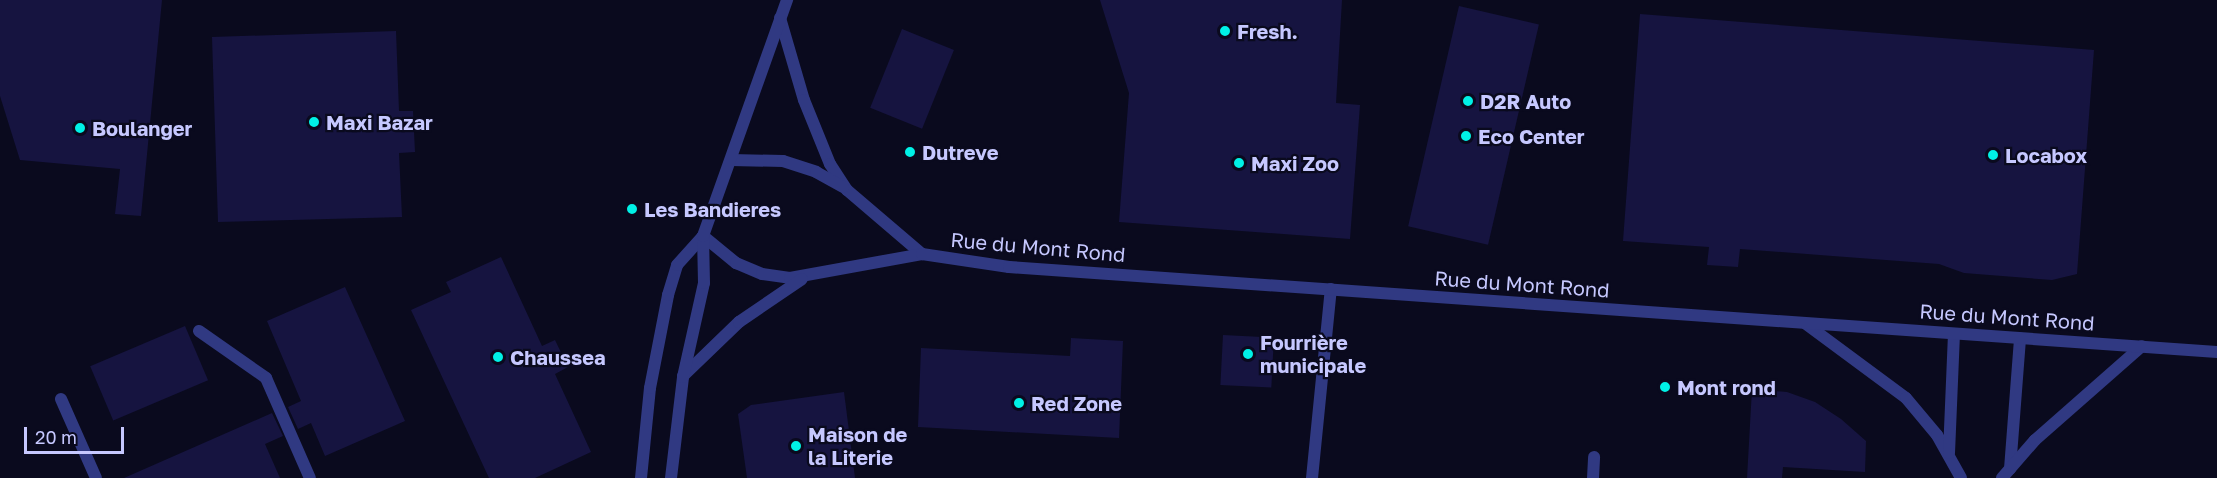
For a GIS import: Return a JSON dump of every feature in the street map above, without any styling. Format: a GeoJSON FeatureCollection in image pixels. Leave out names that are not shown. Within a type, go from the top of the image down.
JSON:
{"type":"FeatureCollection","features":[{"type":"Feature","properties":{"kind":"street"},"geometry":{"type":"LineString","coordinates":[[671,478],[683,377],[704,283],[703,236],[787,0]]}},
{"type":"Feature","properties":{"kind":"street","name":"Rue du Mont Rond"},"geometry":{"type":"LineString","coordinates":[[780,18],[810,118],[830,164],[847,190]]}},
{"type":"Feature","properties":{"kind":"street","name":"Rue du Mont Rond"},"geometry":{"type":"LineString","coordinates":[[731,160],[783,161],[816,172],[847,190],[922,254]]}},
{"type":"Feature","properties":{"kind":"street"},"geometry":{"type":"LineString","coordinates":[[641,478],[650,388],[668,295],[677,265],[703,236]]}},
{"type":"Feature","properties":{"kind":"street","name":"Rue du Mont Rond"},"geometry":{"type":"LineString","coordinates":[[703,236],[724,255],[749,269],[776,277],[804,278],[922,254],[1009,267],[2217,352]]}},
{"type":"Feature","properties":{"kind":"street","name":"Rue du Mont Rond"},"geometry":{"type":"LineString","coordinates":[[683,377],[739,322],[804,278]]}},
{"type":"Feature","properties":{"kind":"street"},"geometry":{"type":"LineString","coordinates":[[1312,478],[1331,289]]}},
{"type":"Feature","properties":{"kind":"street"},"geometry":{"type":"LineString","coordinates":[[1806,324],[1896,389],[1926,420],[1961,478]]}},
{"type":"Feature","properties":{"kind":"street"},"geometry":{"type":"LineString","coordinates":[[199,331],[266,378],[310,478]]}},
{"type":"Feature","properties":{"kind":"street"},"geometry":{"type":"LineString","coordinates":[[1948,454],[1954,334]]}},
{"type":"Feature","properties":{"kind":"street"},"geometry":{"type":"LineString","coordinates":[[2006,473],[2020,338]]}},
{"type":"Feature","properties":{"kind":"street"},"geometry":{"type":"LineString","coordinates":[[2006,473],[2035,441],[2142,346]]}},
{"type":"Feature","properties":{"kind":"street"},"geometry":{"type":"LineString","coordinates":[[61,399],[96,478]]}},
{"type":"Feature","properties":{"kind":"street"},"geometry":{"type":"LineString","coordinates":[[1593,478],[1594,457]]}},
{"type":"Feature","properties":{"kind":"building","name":"Boulanger"},"geometry":{"type":"Polygon","coordinates":[[[0,0],[162,0],[141,216],[115,214],[120,169],[20,160],[0,96],[0,0]]]}},
{"type":"Feature","properties":{"kind":"building","name":"Maxi Zoo"},"geometry":{"type":"Polygon","coordinates":[[[1100,0],[1342,0],[1336,103],[1360,105],[1350,239],[1119,222],[1129,93],[1100,0]]]}},
{"type":"Feature","properties":{"kind":"building"},"geometry":{"type":"Polygon","coordinates":[[[1459,6],[1539,24],[1488,245],[1408,226],[1459,6]]]}},
{"type":"Feature","properties":{"kind":"building"},"geometry":{"type":"Polygon","coordinates":[[[1640,14],[2094,50],[2077,274],[2052,280],[1964,273],[1939,264],[1740,249],[1738,267],[1707,265],[1709,247],[1623,241],[1640,14]]]}},
{"type":"Feature","properties":{"kind":"building"},"geometry":{"type":"Polygon","coordinates":[[[902,29],[954,50],[922,129],[870,108],[902,29]]]}},
{"type":"Feature","properties":{"kind":"building","name":"Maxi Bazar"},"geometry":{"type":"Polygon","coordinates":[[[396,31],[399,111],[413,111],[415,152],[399,153],[402,217],[218,222],[212,37],[396,31]]]}},
{"type":"Feature","properties":{"kind":"building","name":"Chaussea"},"geometry":{"type":"Polygon","coordinates":[[[501,257],[542,346],[555,340],[568,367],[555,374],[591,452],[535,478],[489,478],[411,310],[451,292],[446,282],[501,257]]]}},
{"type":"Feature","properties":{"kind":"building"},"geometry":{"type":"Polygon","coordinates":[[[345,287],[405,421],[325,456],[311,423],[298,429],[288,407],[301,401],[267,321],[345,287]]]}},
{"type":"Feature","properties":{"kind":"building"},"geometry":{"type":"Polygon","coordinates":[[[185,326],[208,380],[113,421],[90,366],[185,326]]]}},
{"type":"Feature","properties":{"kind":"building","name":"Fourrière municipale"},"geometry":{"type":"Polygon","coordinates":[[[1223,335],[1274,338],[1271,388],[1220,385],[1223,335]]]}},
{"type":"Feature","properties":{"kind":"building","name":"Red Zone"},"geometry":{"type":"Polygon","coordinates":[[[1071,338],[1123,341],[1119,438],[918,427],[921,348],[1070,356],[1071,338]]]}},
{"type":"Feature","properties":{"kind":"building"},"geometry":{"type":"Polygon","coordinates":[[[1752,389],[1787,392],[1815,402],[1841,419],[1866,441],[1865,472],[1783,467],[1782,478],[1747,478],[1752,389]]]}},
{"type":"Feature","properties":{"kind":"building","name":"Maison de la Literie"},"geometry":{"type":"Polygon","coordinates":[[[844,392],[855,478],[747,478],[738,414],[751,405],[844,392]]]}},
{"type":"Feature","properties":{"kind":"building"},"geometry":{"type":"Polygon","coordinates":[[[272,413],[283,436],[265,444],[280,478],[124,478],[272,413]]]}},
{"type":"Feature","properties":{"kind":"place","name":"Fresh."},"geometry":{"type":"Point","coordinates":[1225,31]}},
{"type":"Feature","properties":{"kind":"place","name":"D2R Auto"},"geometry":{"type":"Point","coordinates":[1468,101]}},
{"type":"Feature","properties":{"kind":"place","name":"Maxi Bazar"},"geometry":{"type":"Point","coordinates":[314,122]}},
{"type":"Feature","properties":{"kind":"place","name":"Boulanger"},"geometry":{"type":"Point","coordinates":[80,128]}},
{"type":"Feature","properties":{"kind":"place","name":"Eco Center"},"geometry":{"type":"Point","coordinates":[1466,136]}},
{"type":"Feature","properties":{"kind":"place","name":"Dutreve"},"geometry":{"type":"Point","coordinates":[910,152]}},
{"type":"Feature","properties":{"kind":"place","name":"Locabox"},"geometry":{"type":"Point","coordinates":[1993,155]}},
{"type":"Feature","properties":{"kind":"place","name":"Maxi Zoo"},"geometry":{"type":"Point","coordinates":[1239,163]}},
{"type":"Feature","properties":{"kind":"place","name":"Les Bandieres"},"geometry":{"type":"Point","coordinates":[632,209]}},
{"type":"Feature","properties":{"kind":"place","name":"Fourrière municipale"},"geometry":{"type":"Point","coordinates":[1248,354]}},
{"type":"Feature","properties":{"kind":"place","name":"Chaussea"},"geometry":{"type":"Point","coordinates":[498,357]}},
{"type":"Feature","properties":{"kind":"place","name":"Mont rond"},"geometry":{"type":"Point","coordinates":[1665,387]}},
{"type":"Feature","properties":{"kind":"place","name":"Red Zone"},"geometry":{"type":"Point","coordinates":[1019,403]}},
{"type":"Feature","properties":{"kind":"place","name":"Maison de la Literie"},"geometry":{"type":"Point","coordinates":[796,446]}}]}
